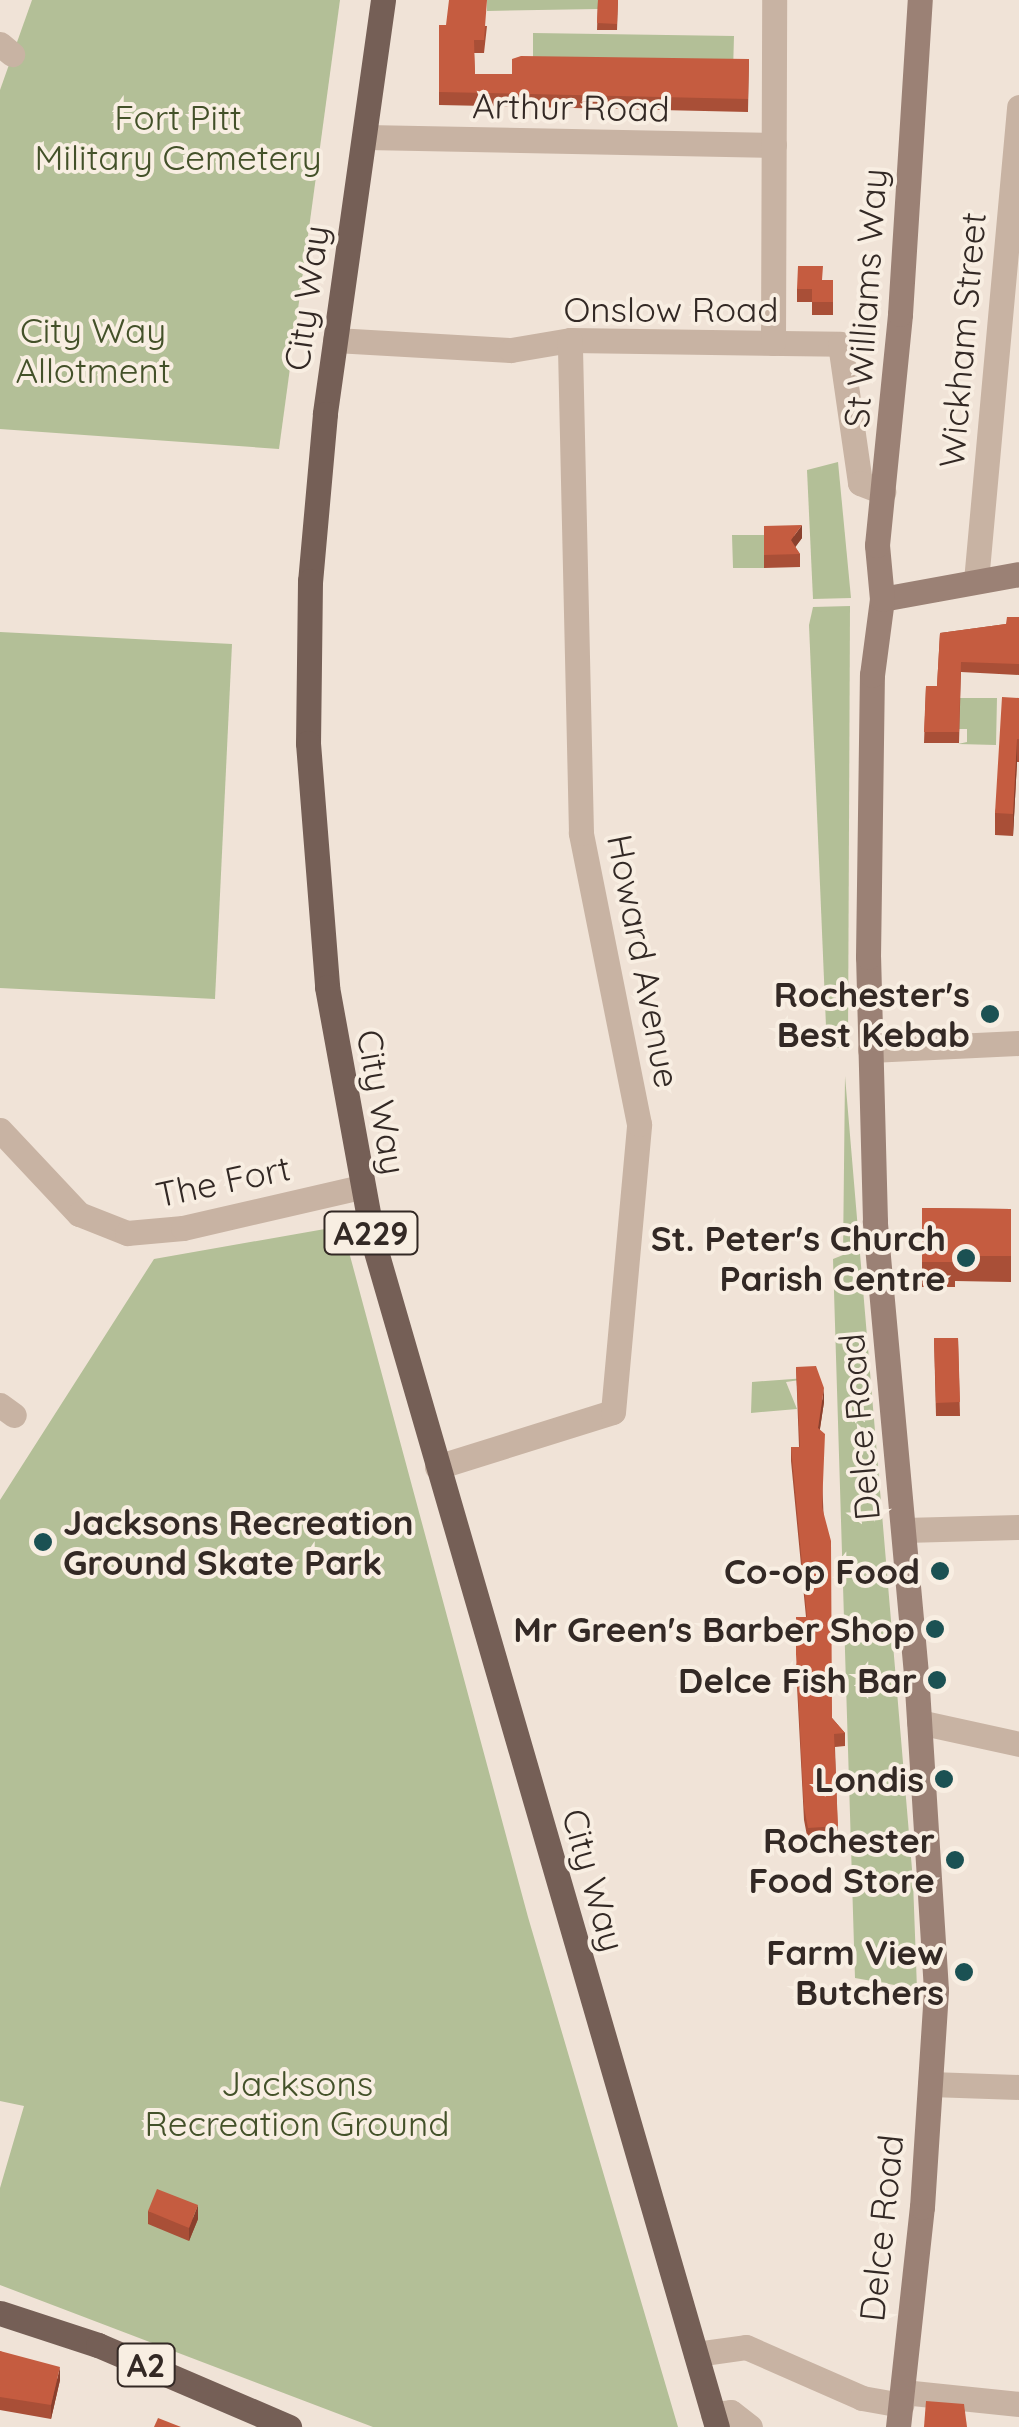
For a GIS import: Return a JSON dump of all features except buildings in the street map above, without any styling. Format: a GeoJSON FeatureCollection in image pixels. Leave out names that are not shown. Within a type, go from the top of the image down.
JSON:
{"type":"FeatureCollection","features":[{"type":"Feature","properties":{"kind":"main road","name":"City Way"},"geometry":{"type":"LineString","coordinates":[[384,0],[336,340],[310,581],[308,743],[321,939],[361,1187],[437,1467],[715,2420]]}},
{"type":"Feature","properties":{"kind":"main road","name":"A2"},"geometry":{"type":"LineString","coordinates":[[0,2313],[98,2345],[289,2427]]}},
{"type":"Feature","properties":{"kind":"street"},"geometry":{"type":"LineString","coordinates":[[773,343],[774,0]]}},
{"type":"Feature","properties":{"kind":"street","name":"St Williams Way"},"geometry":{"type":"LineString","coordinates":[[882,600],[876,565],[920,0]]}},
{"type":"Feature","properties":{"kind":"street","name":"Wickham Street"},"geometry":{"type":"LineString","coordinates":[[976,580],[1019,106]]}},
{"type":"Feature","properties":{"kind":"street","name":"Arthur Road"},"geometry":{"type":"LineString","coordinates":[[366,137],[774,145]]}},
{"type":"Feature","properties":{"kind":"street","name":"Onslow Road"},"geometry":{"type":"LineString","coordinates":[[336,340],[511,350],[570,340],[842,346],[860,483],[883,492]]}},
{"type":"Feature","properties":{"kind":"street","name":"Howard Avenue"},"geometry":{"type":"LineString","coordinates":[[437,1467],[612,1412],[639,1124],[581,833],[570,340]]}},
{"type":"Feature","properties":{"kind":"street"},"geometry":{"type":"LineString","coordinates":[[882,600],[1019,574]]}},
{"type":"Feature","properties":{"kind":"street","name":"Delce Road"},"geometry":{"type":"LineString","coordinates":[[882,600],[871,712],[870,1050],[875,1221],[934,1914],[930,2084],[901,2408]]}},
{"type":"Feature","properties":{"kind":"street"},"geometry":{"type":"LineString","coordinates":[[870,1050],[1019,1043]]}},
{"type":"Feature","properties":{"kind":"street","name":"The Fort"},"geometry":{"type":"LineString","coordinates":[[4,1142],[79,1214],[127,1233],[183,1228],[361,1187]]}},
{"type":"Feature","properties":{"kind":"street"},"geometry":{"type":"LineString","coordinates":[[904,1530],[1019,1527]]}},
{"type":"Feature","properties":{"kind":"street"},"geometry":{"type":"LineString","coordinates":[[919,1722],[1019,1744]]}},
{"type":"Feature","properties":{"kind":"street"},"geometry":{"type":"LineString","coordinates":[[930,2084],[1019,2086]]}},
{"type":"Feature","properties":{"kind":"street"},"geometry":{"type":"LineString","coordinates":[[696,2354],[746,2346],[862,2398],[901,2408],[1019,2404]]}},
{"type":"Feature","properties":{"kind":"street","name":"City Way"},"geometry":{"type":"LineString","coordinates":[[715,2420],[731,2412],[750,2427]]}},
{"type":"Feature","properties":{"kind":"green space","name":"Fort Pitt Military Cemetery"},"geometry":{"type":"Polygon","coordinates":[[[32,0],[340,0],[279,449],[0,429],[0,90],[32,0]]]}},
{"type":"Feature","properties":{"kind":"green space"},"geometry":{"type":"Polygon","coordinates":[[[487,0],[598,0],[598,9],[487,11],[487,0]]]}},
{"type":"Feature","properties":{"kind":"green space"},"geometry":{"type":"Polygon","coordinates":[[[533,33],[734,36],[733,72],[713,72],[708,112],[708,77],[533,81],[533,33]]]}},
{"type":"Feature","properties":{"kind":"green space"},"geometry":{"type":"Polygon","coordinates":[[[838,462],[851,598],[813,599],[807,470],[838,462]]]}},
{"type":"Feature","properties":{"kind":"green space"},"geometry":{"type":"Polygon","coordinates":[[[732,535],[789,535],[764,539],[764,568],[733,568],[732,535]]]}},
{"type":"Feature","properties":{"kind":"green space"},"geometry":{"type":"Polygon","coordinates":[[[850,606],[848,1046],[827,1050],[809,625],[813,607],[850,606]]]}},
{"type":"Feature","properties":{"kind":"green space"},"geometry":{"type":"Polygon","coordinates":[[[0,632],[232,644],[215,999],[0,988],[0,632]]]}},
{"type":"Feature","properties":{"kind":"green space"},"geometry":{"type":"Polygon","coordinates":[[[960,698],[997,698],[996,745],[958,744],[967,742],[967,729],[959,729],[960,698]]]}},
{"type":"Feature","properties":{"kind":"green space"},"geometry":{"type":"Polygon","coordinates":[[[845,1076],[913,1881],[917,1989],[855,1978],[833,1259],[843,1255],[845,1076]]]}},
{"type":"Feature","properties":{"kind":"green space","name":"Jacksons Recreation Ground"},"geometry":{"type":"Polygon","coordinates":[[[342,1226],[528,1917],[678,2427],[373,2427],[0,2285],[0,2188],[24,2106],[0,2101],[0,1500],[154,1259],[342,1226]]]}},
{"type":"Feature","properties":{"kind":"green space"},"geometry":{"type":"Polygon","coordinates":[[[820,1377],[786,1382],[797,1409],[751,1413],[752,1382],[820,1377]]]}},
{"type":"Feature","properties":{"kind":"place","name":"Rochester's Best Kebab"},"geometry":{"type":"Point","coordinates":[990,1014]}},
{"type":"Feature","properties":{"kind":"place","name":"St. Peter's Church Parish Centre"},"geometry":{"type":"Point","coordinates":[966,1258]}},
{"type":"Feature","properties":{"kind":"place","name":"Jacksons Recreation Ground Skate Park"},"geometry":{"type":"Point","coordinates":[43,1542]}},
{"type":"Feature","properties":{"kind":"place","name":"Co-op Food"},"geometry":{"type":"Point","coordinates":[940,1571]}},
{"type":"Feature","properties":{"kind":"place","name":"Mr Green's Barber Shop"},"geometry":{"type":"Point","coordinates":[935,1629]}},
{"type":"Feature","properties":{"kind":"place","name":"Delce Fish Bar"},"geometry":{"type":"Point","coordinates":[937,1680]}},
{"type":"Feature","properties":{"kind":"place","name":"Londis"},"geometry":{"type":"Point","coordinates":[944,1779]}},
{"type":"Feature","properties":{"kind":"place","name":"Rochester Food Store"},"geometry":{"type":"Point","coordinates":[955,1860]}},
{"type":"Feature","properties":{"kind":"place","name":"Farm View Butchers"},"geometry":{"type":"Point","coordinates":[964,1972]}},
{"type":"Feature","properties":{"kind":"park label","name":"City Way Allotment"},"geometry":{"type":"Point","coordinates":[93,350]}}]}
